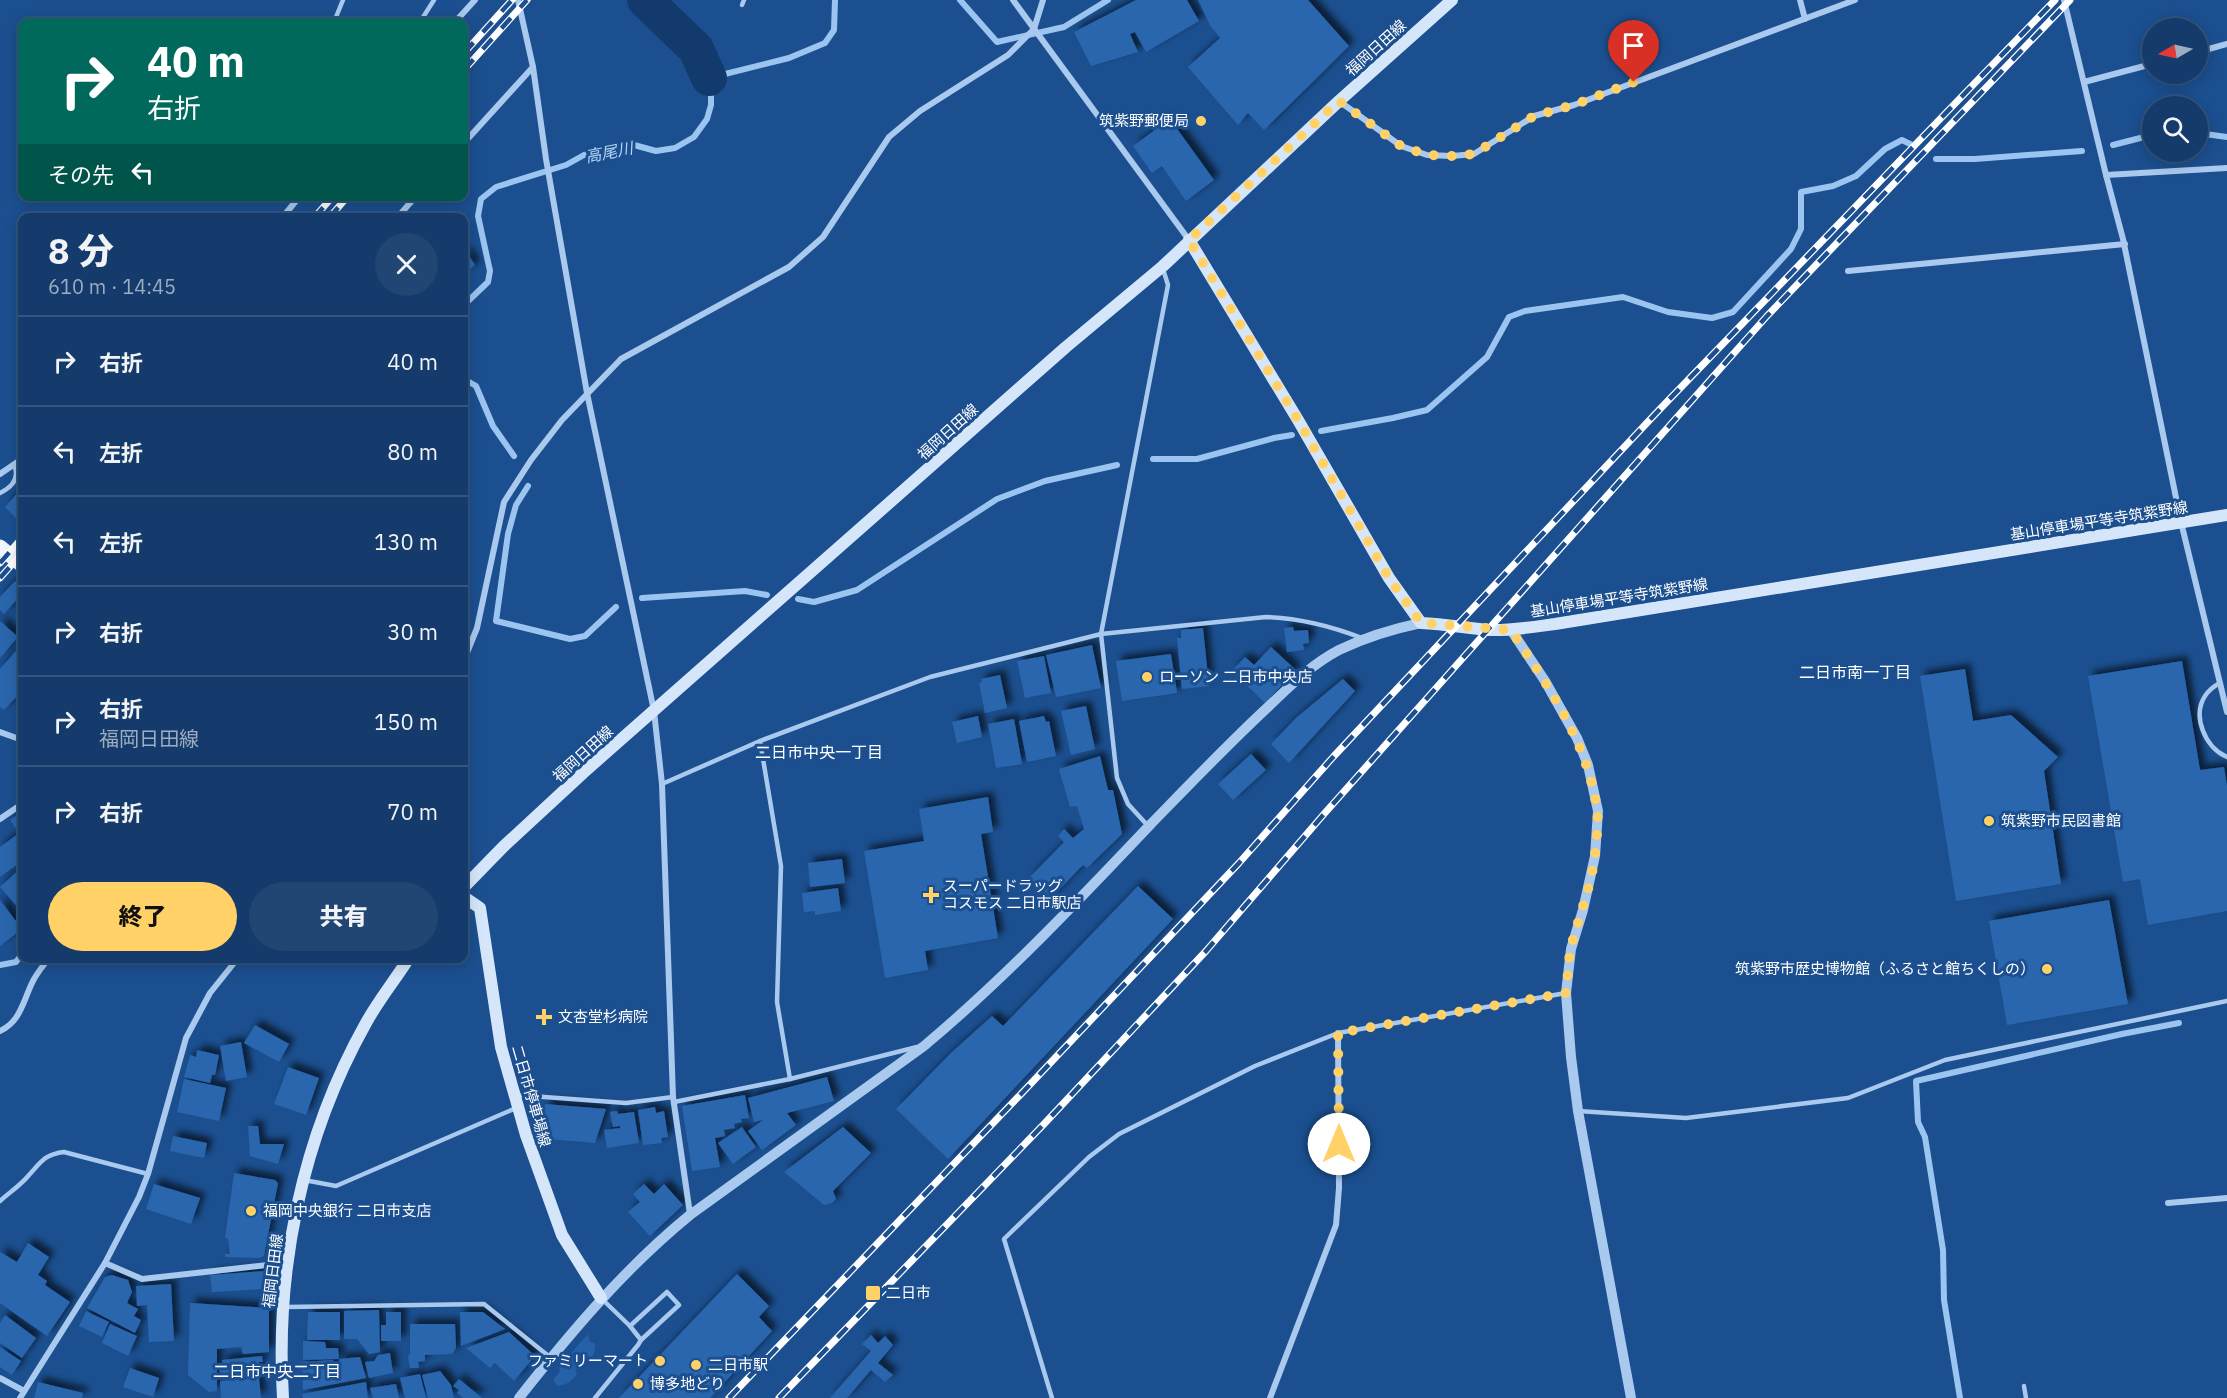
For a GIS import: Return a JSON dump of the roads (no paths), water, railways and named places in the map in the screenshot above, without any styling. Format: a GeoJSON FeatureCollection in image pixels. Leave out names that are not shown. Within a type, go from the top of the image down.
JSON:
{"type":"FeatureCollection","features":[{"type":"Feature","properties":{"kind":"main road","name":"福岡日田線"},"geometry":{"type":"LineString","coordinates":[[468,883],[503,847],[654,711],[1066,347],[1163,266],[1339,101],[1452,0]]}},
{"type":"Feature","properties":{"kind":"main road"},"geometry":{"type":"LineString","coordinates":[[1189,240],[1298,420],[1389,578],[1421,623]]}},
{"type":"Feature","properties":{"kind":"main road","name":"基山停車場平等寺筑紫野線"},"geometry":{"type":"LineString","coordinates":[[1421,623],[1511,630],[2227,515]]}},
{"type":"Feature","properties":{"kind":"main road"},"geometry":{"type":"LineString","coordinates":[[0,547],[18,562]]}},
{"type":"Feature","properties":{"kind":"main road","name":"二日市停車場線"},"geometry":{"type":"LineString","coordinates":[[468,900],[480,908],[501,1047],[516,1101],[561,1235],[601,1298]]}},
{"type":"Feature","properties":{"kind":"main road","name":"福岡日田線"},"geometry":{"type":"LineString","coordinates":[[283,1398],[280,1355],[286,1263],[303,1180],[335,1084],[367,1021],[406,963]]}},
{"type":"Feature","properties":{"kind":"street"},"geometry":{"type":"LineString","coordinates":[[459,18],[475,0]]}},
{"type":"Feature","properties":{"kind":"street"},"geometry":{"type":"LineString","coordinates":[[518,0],[533,67],[546,159],[587,393],[654,711],[662,784],[674,1100],[690,1215]]}},
{"type":"Feature","properties":{"kind":"street"},"geometry":{"type":"LineString","coordinates":[[1012,0],[1189,240]]}},
{"type":"Feature","properties":{"kind":"street"},"geometry":{"type":"LineString","coordinates":[[468,650],[477,628],[504,502],[543,444],[587,393],[621,359],[789,267],[823,237],[889,137],[920,111],[1008,55],[1034,29],[1043,0]]}},
{"type":"Feature","properties":{"kind":"street"},"geometry":{"type":"LineString","coordinates":[[1800,0],[1805,18]]}},
{"type":"Feature","properties":{"kind":"street"},"geometry":{"type":"LineString","coordinates":[[1339,101],[1401,146],[1427,155],[1474,154],[1534,116],[1574,105],[1855,0]]}},
{"type":"Feature","properties":{"kind":"street"},"geometry":{"type":"LineString","coordinates":[[2064,0],[2106,176],[2125,244],[2181,522],[2227,712]]}},
{"type":"Feature","properties":{"kind":"street"},"geometry":{"type":"LineString","coordinates":[[2208,49],[2227,44]]}},
{"type":"Feature","properties":{"kind":"street"},"geometry":{"type":"LineString","coordinates":[[468,139],[533,67]]}},
{"type":"Feature","properties":{"kind":"street"},"geometry":{"type":"LineString","coordinates":[[2084,82],[2142,67]]}},
{"type":"Feature","properties":{"kind":"street"},"geometry":{"type":"LineString","coordinates":[[2106,176],[2227,168]]}},
{"type":"Feature","properties":{"kind":"street"},"geometry":{"type":"LineString","coordinates":[[286,213],[296,201]]}},
{"type":"Feature","properties":{"kind":"street"},"geometry":{"type":"LineString","coordinates":[[401,213],[412,201]]}},
{"type":"Feature","properties":{"kind":"street"},"geometry":{"type":"LineString","coordinates":[[1848,271],[2125,244]]}},
{"type":"Feature","properties":{"kind":"street"},"geometry":{"type":"LineString","coordinates":[[0,474],[18,462]]}},
{"type":"Feature","properties":{"kind":"street"},"geometry":{"type":"LineString","coordinates":[[519,1398],[601,1298],[657,1241],[924,1046],[959,1016],[1149,827],[1223,748],[1289,687],[1318,663],[1365,638],[1390,629],[1421,623]]}},
{"type":"Feature","properties":{"kind":"street"},"geometry":{"type":"LineString","coordinates":[[1511,630],[1545,681],[1577,738],[1588,765],[1598,812],[1595,856],[1583,910],[1571,949],[1566,993],[1578,1111],[1631,1398]]}},
{"type":"Feature","properties":{"kind":"street"},"geometry":{"type":"LineString","coordinates":[[0,732],[18,739]]}},
{"type":"Feature","properties":{"kind":"street"},"geometry":{"type":"LineString","coordinates":[[0,819],[18,807]]}},
{"type":"Feature","properties":{"kind":"street"},"geometry":{"type":"LineString","coordinates":[[0,1031],[9,1027],[24,1007],[32,981],[45,963]]}},
{"type":"Feature","properties":{"kind":"street"},"geometry":{"type":"LineString","coordinates":[[20,1398],[105,1263],[140,1197],[186,1038],[210,993],[234,963]]}},
{"type":"Feature","properties":{"kind":"street"},"geometry":{"type":"LineString","coordinates":[[1270,1398],[1336,1225],[1339,1188],[1338,1033]]}},
{"type":"Feature","properties":{"kind":"street"},"geometry":{"type":"LineString","coordinates":[[2168,1203],[2227,1198]]}},
{"type":"Feature","properties":{"kind":"street"},"geometry":{"type":"LineString","coordinates":[[105,1263],[142,1279],[286,1263]]}},
{"type":"Feature","properties":{"kind":"street"},"geometry":{"type":"LineString","coordinates":[[0,1378],[24,1391]]}},
{"type":"Feature","properties":{"kind":"lane"},"geometry":{"type":"LineString","coordinates":[[336,18],[343,0]]}},
{"type":"Feature","properties":{"kind":"lane"},"geometry":{"type":"LineString","coordinates":[[423,18],[434,0]]}},
{"type":"Feature","properties":{"kind":"lane"},"geometry":{"type":"LineString","coordinates":[[1149,827],[1128,804],[1117,778],[1101,634],[1168,285],[1163,266]]}},
{"type":"Feature","properties":{"kind":"lane"},"geometry":{"type":"LineString","coordinates":[[0,493],[16,478],[14,465]]}},
{"type":"Feature","properties":{"kind":"lane"},"geometry":{"type":"LineString","coordinates":[[662,784],[760,741],[930,677],[1101,634],[1266,617],[1330,625],[1365,638]]}},
{"type":"Feature","properties":{"kind":"lane"},"geometry":{"type":"LineString","coordinates":[[2220,683],[2205,696],[2200,712],[2204,735],[2208,742],[2218,752],[2227,756]]}},
{"type":"Feature","properties":{"kind":"lane"},"geometry":{"type":"LineString","coordinates":[[760,741],[782,866],[777,1002],[790,1079]]}},
{"type":"Feature","properties":{"kind":"lane"},"geometry":{"type":"LineString","coordinates":[[1052,1398],[1004,1239],[1089,1157],[1119,1134],[1255,1066],[1338,1033],[1566,993]]}},
{"type":"Feature","properties":{"kind":"lane"},"geometry":{"type":"LineString","coordinates":[[1578,1111],[1686,1118],[1848,1098],[1945,1060],[2227,1001]]}},
{"type":"Feature","properties":{"kind":"lane"},"geometry":{"type":"LineString","coordinates":[[303,1180],[336,1186],[516,1101],[626,1103],[674,1100],[790,1079],[924,1046]]}},
{"type":"Feature","properties":{"kind":"lane"},"geometry":{"type":"LineString","coordinates":[[0,1201],[29,1176],[39,1162],[54,1153],[64,1152],[148,1174]]}},
{"type":"Feature","properties":{"kind":"lane"},"geometry":{"type":"LineString","coordinates":[[595,1398],[641,1340],[679,1305],[667,1292],[630,1326]]}},
{"type":"Feature","properties":{"kind":"lane"},"geometry":{"type":"LineString","coordinates":[[601,1298],[641,1340]]}},
{"type":"Feature","properties":{"kind":"lane"},"geometry":{"type":"LineString","coordinates":[[283,1307],[484,1304],[551,1358]]}},
{"type":"Feature","properties":{"kind":"lane"},"geometry":{"type":"LineString","coordinates":[[2024,1386],[2026,1398]]}},
{"type":"Feature","properties":{"kind":"waterway","name":"高尾川"},"geometry":{"type":"LineString","coordinates":[[645,0],[696,49],[709,78]]}},
{"type":"Feature","properties":{"kind":"waterway","name":"高尾川"},"geometry":{"type":"LineString","coordinates":[[468,301],[488,282],[490,271],[478,216],[481,199],[496,187],[566,165],[584,155],[634,145],[656,151],[675,148],[694,137],[707,119],[711,105],[709,78],[789,58],[825,43],[834,30],[835,0]]}},
{"type":"Feature","properties":{"kind":"waterway"},"geometry":{"type":"LineString","coordinates":[[960,0],[997,42],[1064,27],[1108,0]]}},
{"type":"Feature","properties":{"kind":"waterway"},"geometry":{"type":"LineString","coordinates":[[2208,134],[2227,137]]}},
{"type":"Feature","properties":{"kind":"waterway"},"geometry":{"type":"LineString","coordinates":[[2113,145],[2142,138]]}},
{"type":"Feature","properties":{"kind":"waterway"},"geometry":{"type":"LineString","coordinates":[[1321,431],[1427,410],[1487,357],[1509,317],[1525,311],[1623,297],[1668,312],[1712,318],[1733,312],[1791,249],[1801,229],[1801,192],[1833,186],[1856,176],[1885,149],[1902,140],[1912,145]]}},
{"type":"Feature","properties":{"kind":"waterway"},"geometry":{"type":"LineString","coordinates":[[1936,159],[1975,159],[2082,151]]}},
{"type":"Feature","properties":{"kind":"waterway"},"geometry":{"type":"LineString","coordinates":[[468,381],[476,386],[493,426],[514,456]]}},
{"type":"Feature","properties":{"kind":"waterway"},"geometry":{"type":"LineString","coordinates":[[1153,459],[1197,459],[1292,435]]}},
{"type":"Feature","properties":{"kind":"waterway"},"geometry":{"type":"LineString","coordinates":[[798,599],[814,602],[857,590],[997,499],[1045,481],[1117,465]]}},
{"type":"Feature","properties":{"kind":"waterway"},"geometry":{"type":"LineString","coordinates":[[528,486],[516,505],[508,534],[496,621],[570,639],[585,636],[616,607]]}},
{"type":"Feature","properties":{"kind":"waterway"},"geometry":{"type":"LineString","coordinates":[[642,598],[745,591],[767,595]]}},
{"type":"Feature","properties":{"kind":"waterway","name":"高尾川"},"geometry":{"type":"LineString","coordinates":[[0,965],[16,962],[18,959]]}},
{"type":"Feature","properties":{"kind":"waterway"},"geometry":{"type":"LineString","coordinates":[[1960,1398],[1944,1300],[1943,1250],[1925,1137],[1918,1122],[1916,1081],[2179,1023]]}},
{"type":"Feature","properties":{"kind":"railway"},"geometry":{"type":"LineString","coordinates":[[468,49],[512,0]]}},
{"type":"Feature","properties":{"kind":"railway"},"geometry":{"type":"LineString","coordinates":[[468,66],[527,0]]}},
{"type":"Feature","properties":{"kind":"railway"},"geometry":{"type":"LineString","coordinates":[[729,1398],[1239,863],[1334,756],[1660,409],[2055,0]]}},
{"type":"Feature","properties":{"kind":"railway"},"geometry":{"type":"LineString","coordinates":[[779,1398],[1045,1123],[1206,951],[1324,814],[1767,316],[2070,0]]}},
{"type":"Feature","properties":{"kind":"railway"},"geometry":{"type":"LineString","coordinates":[[318,213],[329,201]]}},
{"type":"Feature","properties":{"kind":"railway"},"geometry":{"type":"LineString","coordinates":[[333,213],[344,201]]}},
{"type":"Feature","properties":{"kind":"railway"},"geometry":{"type":"LineString","coordinates":[[0,563],[18,543]]}},
{"type":"Feature","properties":{"kind":"railway"},"geometry":{"type":"LineString","coordinates":[[0,578],[18,558]]}},
{"type":"Feature","properties":{"kind":"place","name":"筑紫野郵便局"},"geometry":{"type":"Point","coordinates":[1201,121]}},
{"type":"Feature","properties":{"kind":"place","name":"ローソン 二日市中央店"},"geometry":{"type":"Point","coordinates":[1147,677]}},
{"type":"Feature","properties":{"kind":"place","name":"筑紫野市民図書館"},"geometry":{"type":"Point","coordinates":[1989,821]}},
{"type":"Feature","properties":{"kind":"place","name":"スーパードラッグ コスモス 二日市駅店"},"geometry":{"type":"Point","coordinates":[931,895]}},
{"type":"Feature","properties":{"kind":"place","name":"筑紫野市歴史博物館（ふるさと館ちくしの）"},"geometry":{"type":"Point","coordinates":[2047,969]}},
{"type":"Feature","properties":{"kind":"place","name":"文杏堂杉病院"},"geometry":{"type":"Point","coordinates":[544,1017]}},
{"type":"Feature","properties":{"kind":"place","name":"福岡中央銀行 二日市支店"},"geometry":{"type":"Point","coordinates":[251,1211]}},
{"type":"Feature","properties":{"kind":"place","name":"二日市"},"geometry":{"type":"Point","coordinates":[873,1293]}},
{"type":"Feature","properties":{"kind":"place","name":"ファミリーマート"},"geometry":{"type":"Point","coordinates":[660,1361]}},
{"type":"Feature","properties":{"kind":"place","name":"二日市駅"},"geometry":{"type":"Point","coordinates":[696,1365]}},
{"type":"Feature","properties":{"kind":"place","name":"博多地どり"},"geometry":{"type":"Point","coordinates":[638,1384]}},
{"type":"Feature","properties":{"kind":"district","name":"二日市南一丁目"},"geometry":{"type":"Point","coordinates":[1855,672]}},
{"type":"Feature","properties":{"kind":"district","name":"二日市中央一丁目"},"geometry":{"type":"Point","coordinates":[819,752]}},
{"type":"Feature","properties":{"kind":"district","name":"二日市中央二丁目"},"geometry":{"type":"Point","coordinates":[277,1371]}}]}
